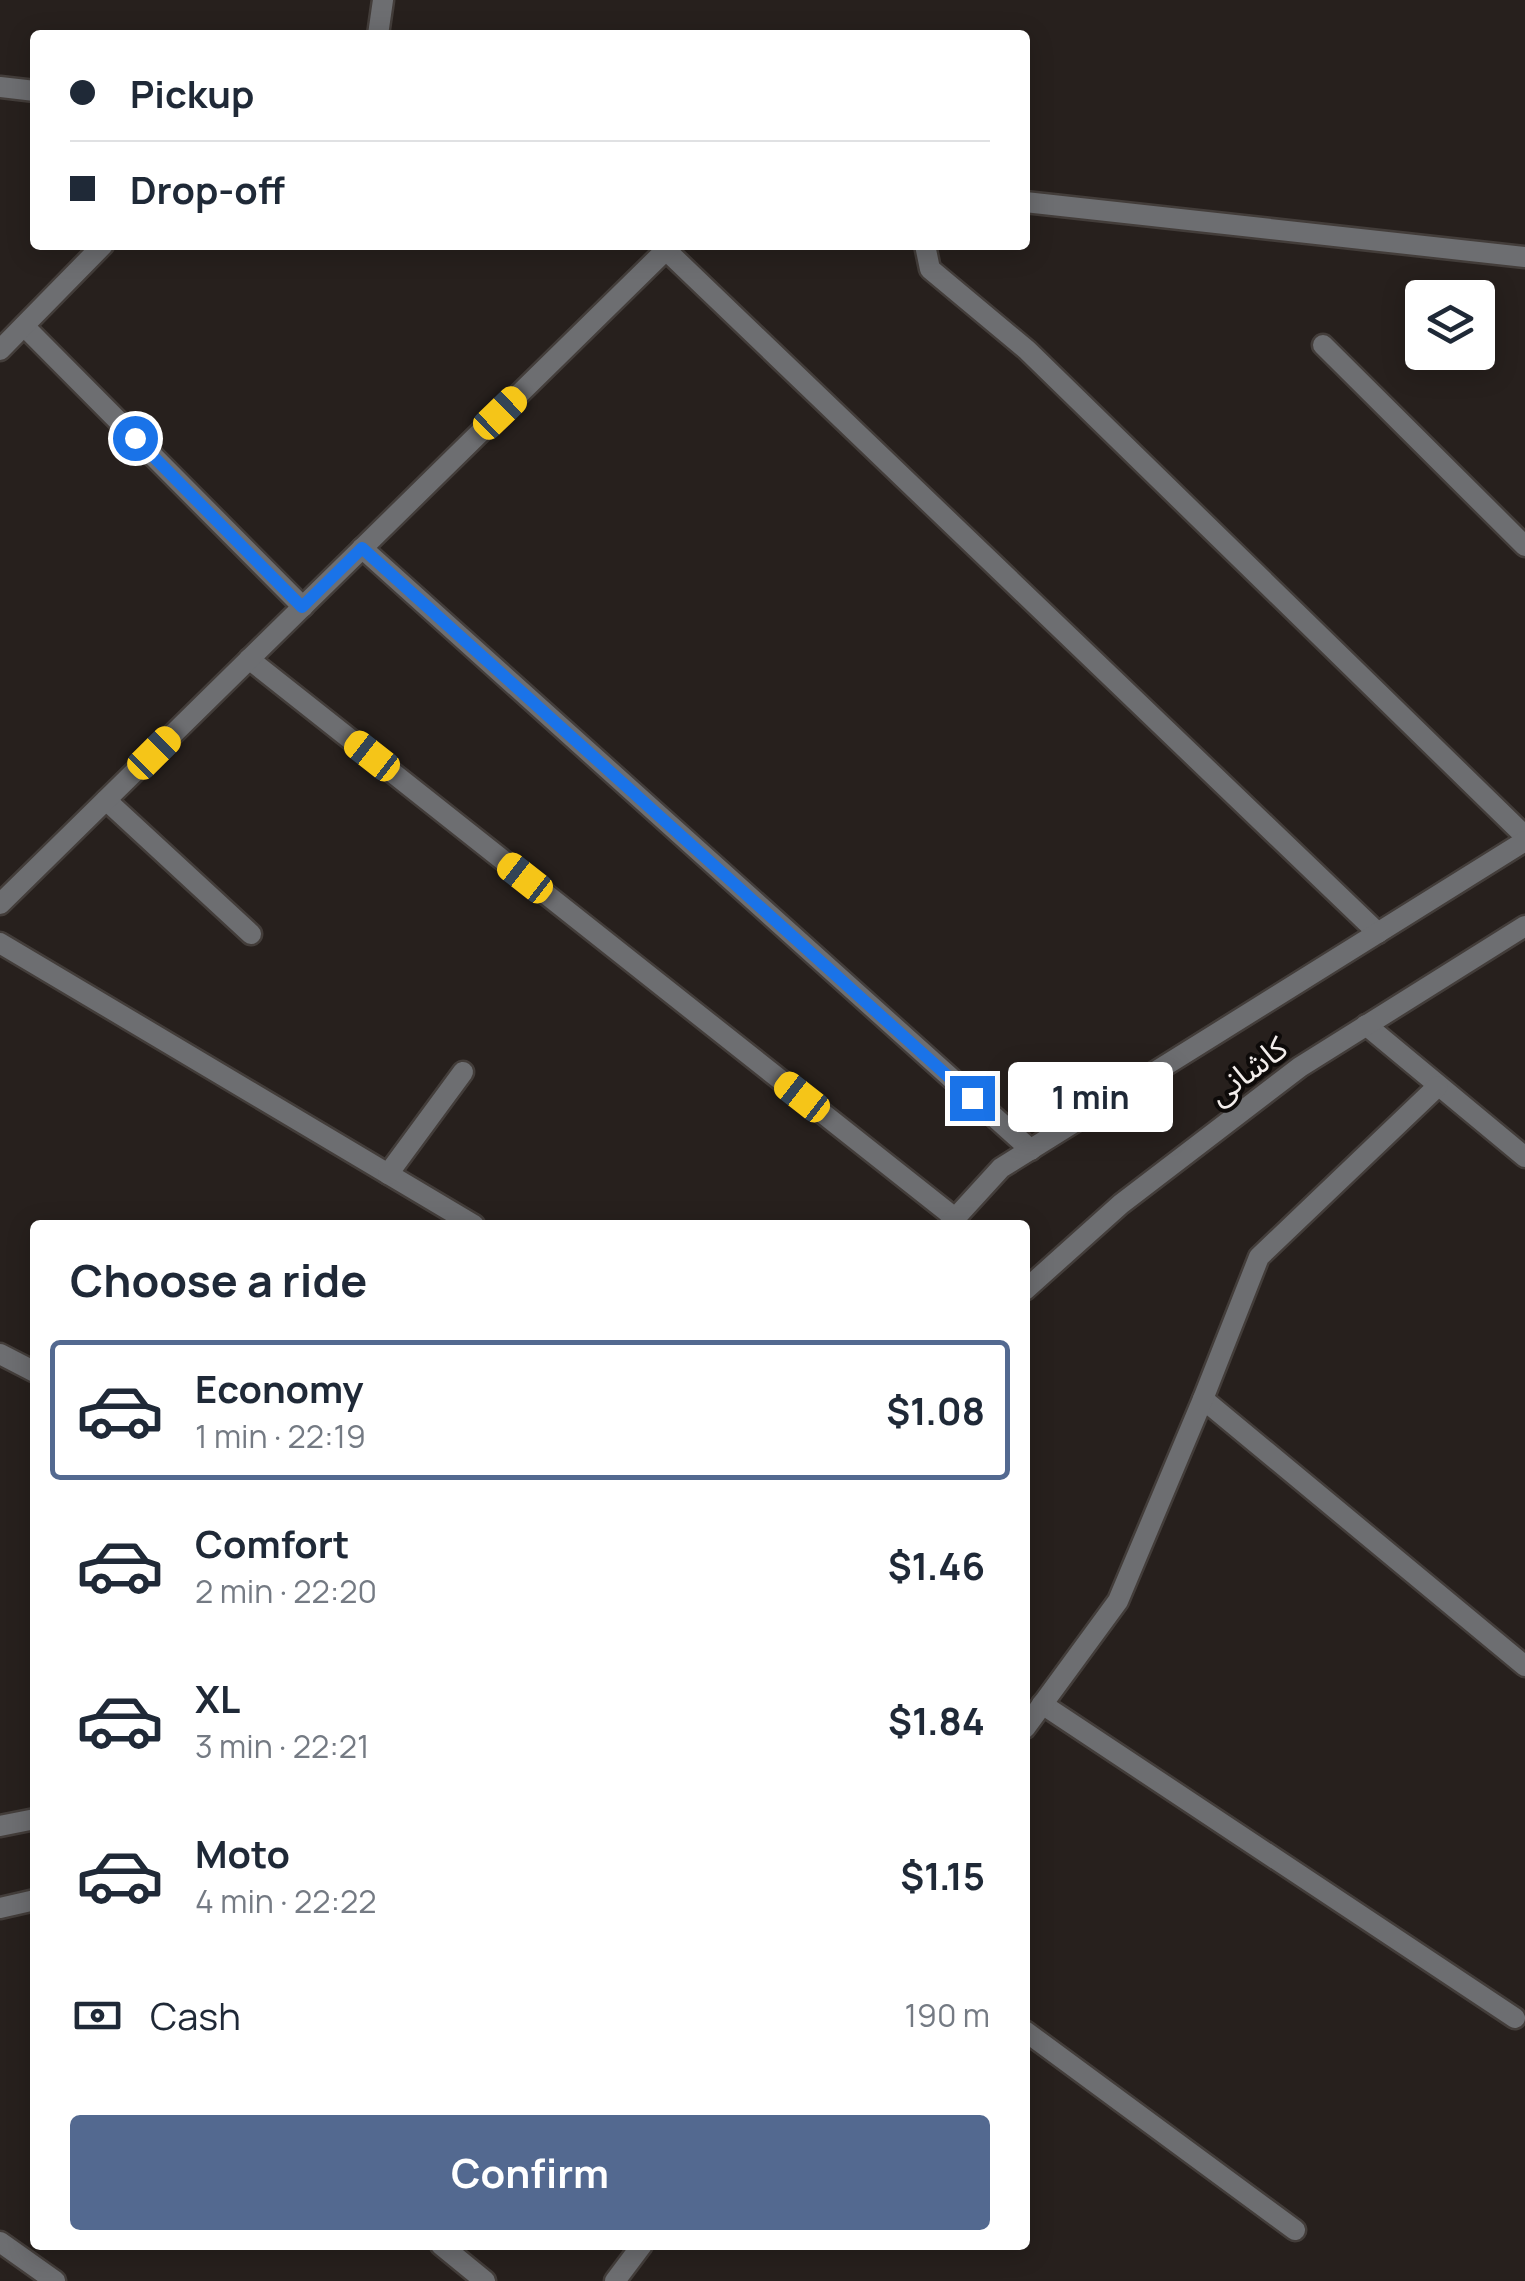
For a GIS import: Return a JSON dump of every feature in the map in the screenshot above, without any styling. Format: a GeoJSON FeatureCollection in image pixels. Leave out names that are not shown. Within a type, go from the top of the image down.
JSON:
{"type":"FeatureCollection","features":[{"type":"Feature","properties":{"kind":"street"},"geometry":{"type":"LineString","coordinates":[[379,30],[383,0]]}},
{"type":"Feature","properties":{"kind":"street"},"geometry":{"type":"LineString","coordinates":[[0,87],[30,90]]}},
{"type":"Feature","properties":{"kind":"street"},"geometry":{"type":"LineString","coordinates":[[1030,203],[1525,257]]}},
{"type":"Feature","properties":{"kind":"street"},"geometry":{"type":"LineString","coordinates":[[0,350],[98,250]]}},
{"type":"Feature","properties":{"kind":"street"},"geometry":{"type":"LineString","coordinates":[[0,904],[666,250]]}},
{"type":"Feature","properties":{"kind":"street"},"geometry":{"type":"LineString","coordinates":[[670,250],[1378,933]]}},
{"type":"Feature","properties":{"kind":"street"},"geometry":{"type":"LineString","coordinates":[[926,250],[930,269],[1027,350],[1525,839],[1002,1168],[954,1220]]}},
{"type":"Feature","properties":{"kind":"street"},"geometry":{"type":"LineString","coordinates":[[24,326],[302,607]]}},
{"type":"Feature","properties":{"kind":"street"},"geometry":{"type":"LineString","coordinates":[[1323,344],[1525,546]]}},
{"type":"Feature","properties":{"kind":"street"},"geometry":{"type":"LineString","coordinates":[[362,548],[1031,1150]]}},
{"type":"Feature","properties":{"kind":"street"},"geometry":{"type":"LineString","coordinates":[[249,660],[949,1220]]}},
{"type":"Feature","properties":{"kind":"street"},"geometry":{"type":"LineString","coordinates":[[106,800],[251,934]]}},
{"type":"Feature","properties":{"kind":"street","name":"کاشانی"},"geometry":{"type":"LineString","coordinates":[[1030,1285],[1120,1204],[1300,1067],[1525,926]]}},
{"type":"Feature","properties":{"kind":"street"},"geometry":{"type":"LineString","coordinates":[[0,943],[466,1220]]}},
{"type":"Feature","properties":{"kind":"street"},"geometry":{"type":"LineString","coordinates":[[1366,1025],[1525,1157]]}},
{"type":"Feature","properties":{"kind":"street"},"geometry":{"type":"LineString","coordinates":[[388,1174],[463,1072]]}},
{"type":"Feature","properties":{"kind":"street"},"geometry":{"type":"LineString","coordinates":[[1030,1721],[1118,1602],[1260,1257],[1438,1086]]}},
{"type":"Feature","properties":{"kind":"street"},"geometry":{"type":"LineString","coordinates":[[2,1358],[30,1370]]}},
{"type":"Feature","properties":{"kind":"street"},"geometry":{"type":"LineString","coordinates":[[1203,1399],[1525,1666]]}},
{"type":"Feature","properties":{"kind":"street"},"geometry":{"type":"LineString","coordinates":[[1042,1704],[1514,2018]]}},
{"type":"Feature","properties":{"kind":"street"},"geometry":{"type":"LineString","coordinates":[[0,1826],[30,1819]]}},
{"type":"Feature","properties":{"kind":"street"},"geometry":{"type":"LineString","coordinates":[[0,1908],[30,1901]]}},
{"type":"Feature","properties":{"kind":"street"},"geometry":{"type":"LineString","coordinates":[[1030,2035],[1296,2230]]}},
{"type":"Feature","properties":{"kind":"street"},"geometry":{"type":"LineString","coordinates":[[0,2242],[55,2281]]}},
{"type":"Feature","properties":{"kind":"street"},"geometry":{"type":"LineString","coordinates":[[447,2250],[486,2281]]}},
{"type":"Feature","properties":{"kind":"street"},"geometry":{"type":"LineString","coordinates":[[615,2281],[638,2250]]}},
{"type":"Feature","properties":{"kind":"route"},"geometry":{"type":"LineString","coordinates":[[135,438],[302,607],[362,548],[972,1098]]}}]}
